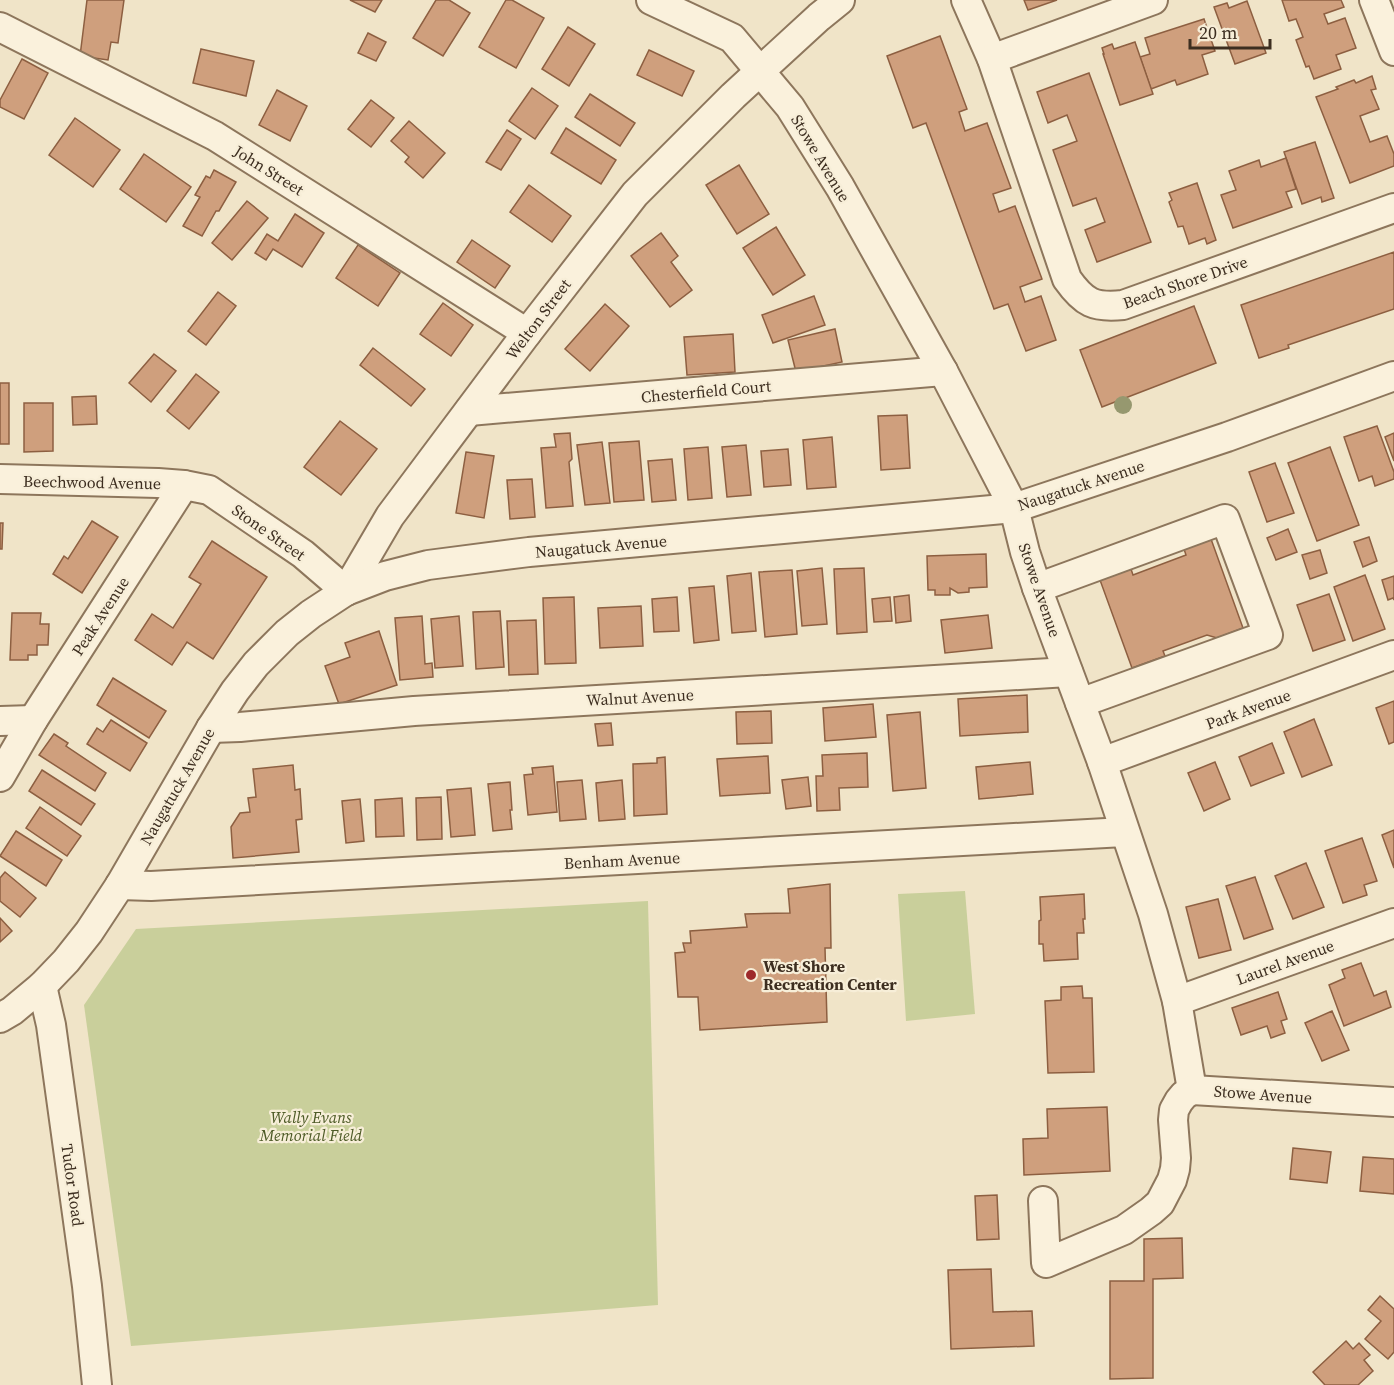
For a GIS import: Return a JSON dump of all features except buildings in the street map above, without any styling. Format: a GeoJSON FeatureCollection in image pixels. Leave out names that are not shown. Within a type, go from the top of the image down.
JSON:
{"type":"FeatureCollection","features":[{"type":"Feature","properties":{"kind":"street","name":"Stowe Avenue"},"geometry":{"type":"LineString","coordinates":[[651,0],[732,38],[790,107],[840,187],[943,371],[1014,508],[1037,588],[1102,762],[1152,914],[1177,1001],[1192,1090],[1394,1102]]}},
{"type":"Feature","properties":{"kind":"street","name":"Welton Street"},"geometry":{"type":"LineString","coordinates":[[346,591],[390,516],[635,194],[760,71],[840,0]]}},
{"type":"Feature","properties":{"kind":"street","name":"Beach Shore Drive"},"geometry":{"type":"LineString","coordinates":[[966,0],[992,59],[1067,279],[1077,293],[1093,304],[1123,305],[1394,208]]}},
{"type":"Feature","properties":{"kind":"street"},"geometry":{"type":"LineString","coordinates":[[992,59],[1153,0]]}},
{"type":"Feature","properties":{"kind":"street"},"geometry":{"type":"LineString","coordinates":[[1374,0],[1394,51]]}},
{"type":"Feature","properties":{"kind":"street","name":"John Street"},"geometry":{"type":"LineString","coordinates":[[0,27],[215,136],[527,333]]}},
{"type":"Feature","properties":{"kind":"street","name":"Chesterfield Court"},"geometry":{"type":"LineString","coordinates":[[469,411],[943,371]]}},
{"type":"Feature","properties":{"kind":"street","name":"Naugatuck Avenue"},"geometry":{"type":"LineString","coordinates":[[0,1018],[42,986],[89,932],[120,885],[235,691],[256,664],[287,633],[346,591],[385,576],[428,565],[529,552],[1014,508],[1227,437],[1394,376]]}},
{"type":"Feature","properties":{"kind":"street","name":"Beechwood Avenue"},"geometry":{"type":"LineString","coordinates":[[0,479],[184,485]]}},
{"type":"Feature","properties":{"kind":"street","name":"Stone Street"},"geometry":{"type":"LineString","coordinates":[[184,485],[209,490],[303,554],[346,591]]}},
{"type":"Feature","properties":{"kind":"street","name":"Peak Avenue"},"geometry":{"type":"LineString","coordinates":[[0,777],[33,720],[184,485]]}},
{"type":"Feature","properties":{"kind":"street"},"geometry":{"type":"LineString","coordinates":[[1037,588],[1225,519],[1268,634],[1080,703]]}},
{"type":"Feature","properties":{"kind":"street","name":"Park Avenue"},"geometry":{"type":"LineString","coordinates":[[1102,762],[1394,655]]}},
{"type":"Feature","properties":{"kind":"street","name":"Walnut Avenue"},"geometry":{"type":"LineString","coordinates":[[212,728],[414,711],[1068,672]]}},
{"type":"Feature","properties":{"kind":"street"},"geometry":{"type":"LineString","coordinates":[[0,721],[33,720]]}},
{"type":"Feature","properties":{"kind":"street","name":"Benham Avenue"},"geometry":{"type":"LineString","coordinates":[[120,885],[151,886],[1124,832]]}},
{"type":"Feature","properties":{"kind":"street","name":"Laurel Avenue"},"geometry":{"type":"LineString","coordinates":[[1177,1001],[1394,922]]}},
{"type":"Feature","properties":{"kind":"street","name":"Tudor Road"},"geometry":{"type":"LineString","coordinates":[[42,986],[51,1025],[87,1286],[97,1385]]}},
{"type":"Feature","properties":{"kind":"street"},"geometry":{"type":"LineString","coordinates":[[1043,1201],[1046,1263],[1124,1230],[1151,1211],[1167,1192],[1175,1169],[1174,1110],[1184,1095],[1192,1090]]}},
{"type":"Feature","properties":{"kind":"green space"},"geometry":{"type":"Polygon","coordinates":[[[965,891],[975,1014],[906,1021],[898,894],[965,891]]]}},
{"type":"Feature","properties":{"kind":"green space","name":"Wally Evans Memorial Field"},"geometry":{"type":"Polygon","coordinates":[[[648,901],[658,1305],[131,1346],[84,1005],[136,929],[648,901]]]}},
{"type":"Feature","properties":{"kind":"place","name":"West Shore Recreation Center"},"geometry":{"type":"Point","coordinates":[751,975]}}]}
